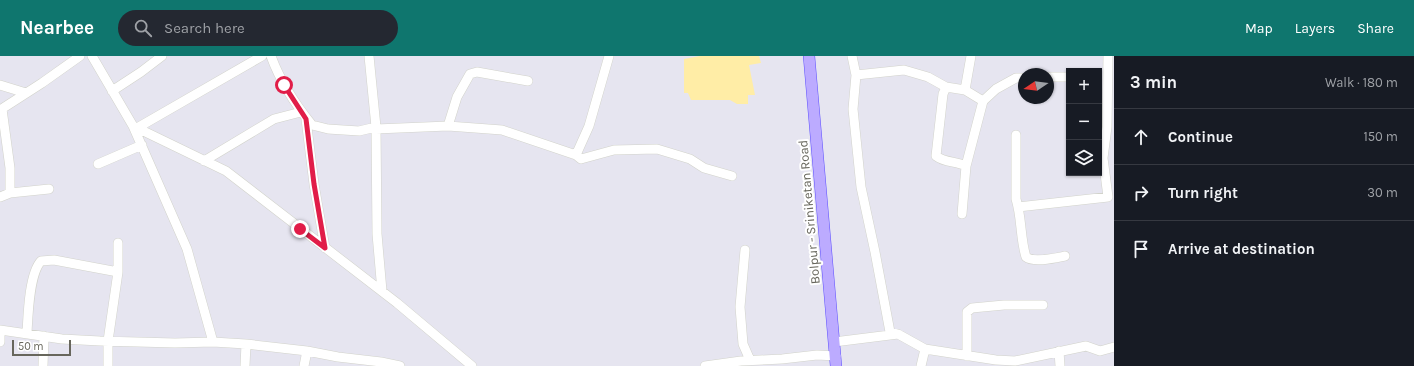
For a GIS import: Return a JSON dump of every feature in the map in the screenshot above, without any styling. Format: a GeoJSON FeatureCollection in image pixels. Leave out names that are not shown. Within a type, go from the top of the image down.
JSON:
{"type":"FeatureCollection","features":[{"type":"Feature","properties":{"kind":"main road","name":"Bolpur - Sriniketan Road"},"geometry":{"type":"LineString","coordinates":[[809,56],[836,361]]}},
{"type":"Feature","properties":{"kind":"street"},"geometry":{"type":"LineString","coordinates":[[10,193],[10,168],[1,109],[80,56]]}},
{"type":"Feature","properties":{"kind":"street"},"geometry":{"type":"LineString","coordinates":[[92,56],[135,127],[187,249],[213,342]]}},
{"type":"Feature","properties":{"kind":"street"},"geometry":{"type":"LineString","coordinates":[[112,90],[141,72],[162,56]]}},
{"type":"Feature","properties":{"kind":"street"},"geometry":{"type":"LineString","coordinates":[[135,127],[262,56]]}},
{"type":"Feature","properties":{"kind":"street"},"geometry":{"type":"LineString","coordinates":[[271,56],[278,75],[312,125],[359,131],[376,128],[448,126],[502,130],[576,155],[581,159],[614,150],[657,149],[690,159],[704,168],[732,176]]}},
{"type":"Feature","properties":{"kind":"street"},"geometry":{"type":"LineString","coordinates":[[369,56],[376,128],[377,234],[382,292]]}},
{"type":"Feature","properties":{"kind":"street"},"geometry":{"type":"LineString","coordinates":[[576,155],[589,126],[609,56]]}},
{"type":"Feature","properties":{"kind":"street"},"geometry":{"type":"LineString","coordinates":[[852,56],[856,75],[853,109],[861,187],[890,332],[898,334],[925,349],[996,360],[1015,361],[1086,346],[1100,351],[1114,347]]}},
{"type":"Feature","properties":{"kind":"street"},"geometry":{"type":"LineString","coordinates":[[965,90],[970,56]]}},
{"type":"Feature","properties":{"kind":"street"},"geometry":{"type":"LineString","coordinates":[[1018,207],[1108,197],[1103,158],[1111,127],[1103,76],[1108,56]]}},
{"type":"Feature","properties":{"kind":"street"},"geometry":{"type":"LineString","coordinates":[[856,75],[904,70],[928,77],[946,87],[965,90],[983,102]]}},
{"type":"Feature","properties":{"kind":"street"},"geometry":{"type":"LineString","coordinates":[[448,126],[457,96],[470,74],[477,72],[528,82]]}},
{"type":"Feature","properties":{"kind":"street"},"geometry":{"type":"LineString","coordinates":[[1054,77],[1066,77]]}},
{"type":"Feature","properties":{"kind":"street"},"geometry":{"type":"LineString","coordinates":[[962,214],[966,166],[983,102],[996,89],[1018,78]]}},
{"type":"Feature","properties":{"kind":"street"},"geometry":{"type":"LineString","coordinates":[[0,85],[26,93]]}},
{"type":"Feature","properties":{"kind":"street"},"geometry":{"type":"LineString","coordinates":[[946,87],[943,94],[936,156],[942,160],[958,162],[966,166]]}},
{"type":"Feature","properties":{"kind":"street"},"geometry":{"type":"LineString","coordinates":[[204,161],[274,119],[304,115]]}},
{"type":"Feature","properties":{"kind":"street"},"geometry":{"type":"LineString","coordinates":[[304,115],[325,248]]}},
{"type":"Feature","properties":{"kind":"street"},"geometry":{"type":"LineString","coordinates":[[135,127],[226,172],[382,292],[472,366]]}},
{"type":"Feature","properties":{"kind":"street"},"geometry":{"type":"LineString","coordinates":[[1016,135],[1016,199],[1026,257],[1036,260],[1064,256]]}},
{"type":"Feature","properties":{"kind":"street"},"geometry":{"type":"LineString","coordinates":[[98,164],[142,146]]}},
{"type":"Feature","properties":{"kind":"street"},"geometry":{"type":"LineString","coordinates":[[0,197],[10,193],[49,189]]}},
{"type":"Feature","properties":{"kind":"street"},"geometry":{"type":"LineString","coordinates":[[108,366],[108,342],[118,272],[118,243]]}},
{"type":"Feature","properties":{"kind":"street"},"geometry":{"type":"LineString","coordinates":[[745,250],[740,307],[743,344],[750,360]]}},
{"type":"Feature","properties":{"kind":"street"},"geometry":{"type":"LineString","coordinates":[[27,334],[28,306],[34,277],[38,265],[41,262],[54,260],[118,272]]}},
{"type":"Feature","properties":{"kind":"street"},"geometry":{"type":"LineString","coordinates":[[967,356],[967,312],[972,308],[1043,305]]}},
{"type":"Feature","properties":{"kind":"street"},"geometry":{"type":"LineString","coordinates":[[0,342],[0,330],[108,342],[213,342],[307,351],[400,366]]}},
{"type":"Feature","properties":{"kind":"street"},"geometry":{"type":"LineString","coordinates":[[834,342],[898,334]]}},
{"type":"Feature","properties":{"kind":"street"},"geometry":{"type":"LineString","coordinates":[[43,366],[44,336]]}},
{"type":"Feature","properties":{"kind":"street"},"geometry":{"type":"LineString","coordinates":[[245,366],[246,344]]}},
{"type":"Feature","properties":{"kind":"street"},"geometry":{"type":"LineString","coordinates":[[921,366],[925,349]]}},
{"type":"Feature","properties":{"kind":"street"},"geometry":{"type":"LineString","coordinates":[[304,366],[307,351]]}},
{"type":"Feature","properties":{"kind":"street"},"geometry":{"type":"LineString","coordinates":[[1059,351],[1060,366]]}},
{"type":"Feature","properties":{"kind":"street"},"geometry":{"type":"LineString","coordinates":[[705,366],[750,360],[760,363],[817,355],[836,361]]}},
{"type":"Feature","properties":{"kind":"shaded area"},"geometry":{"type":"Polygon","coordinates":[[[700,56],[759,56],[761,63],[749,65],[755,95],[748,95],[748,104],[737,104],[730,100],[691,100],[688,93],[684,93],[684,59],[700,56]]]}},
{"type":"Feature","properties":{"kind":"route"},"geometry":{"type":"LineString","coordinates":[[284,85],[306,119],[314,184],[323,229],[325,248],[300,229]]}}]}
